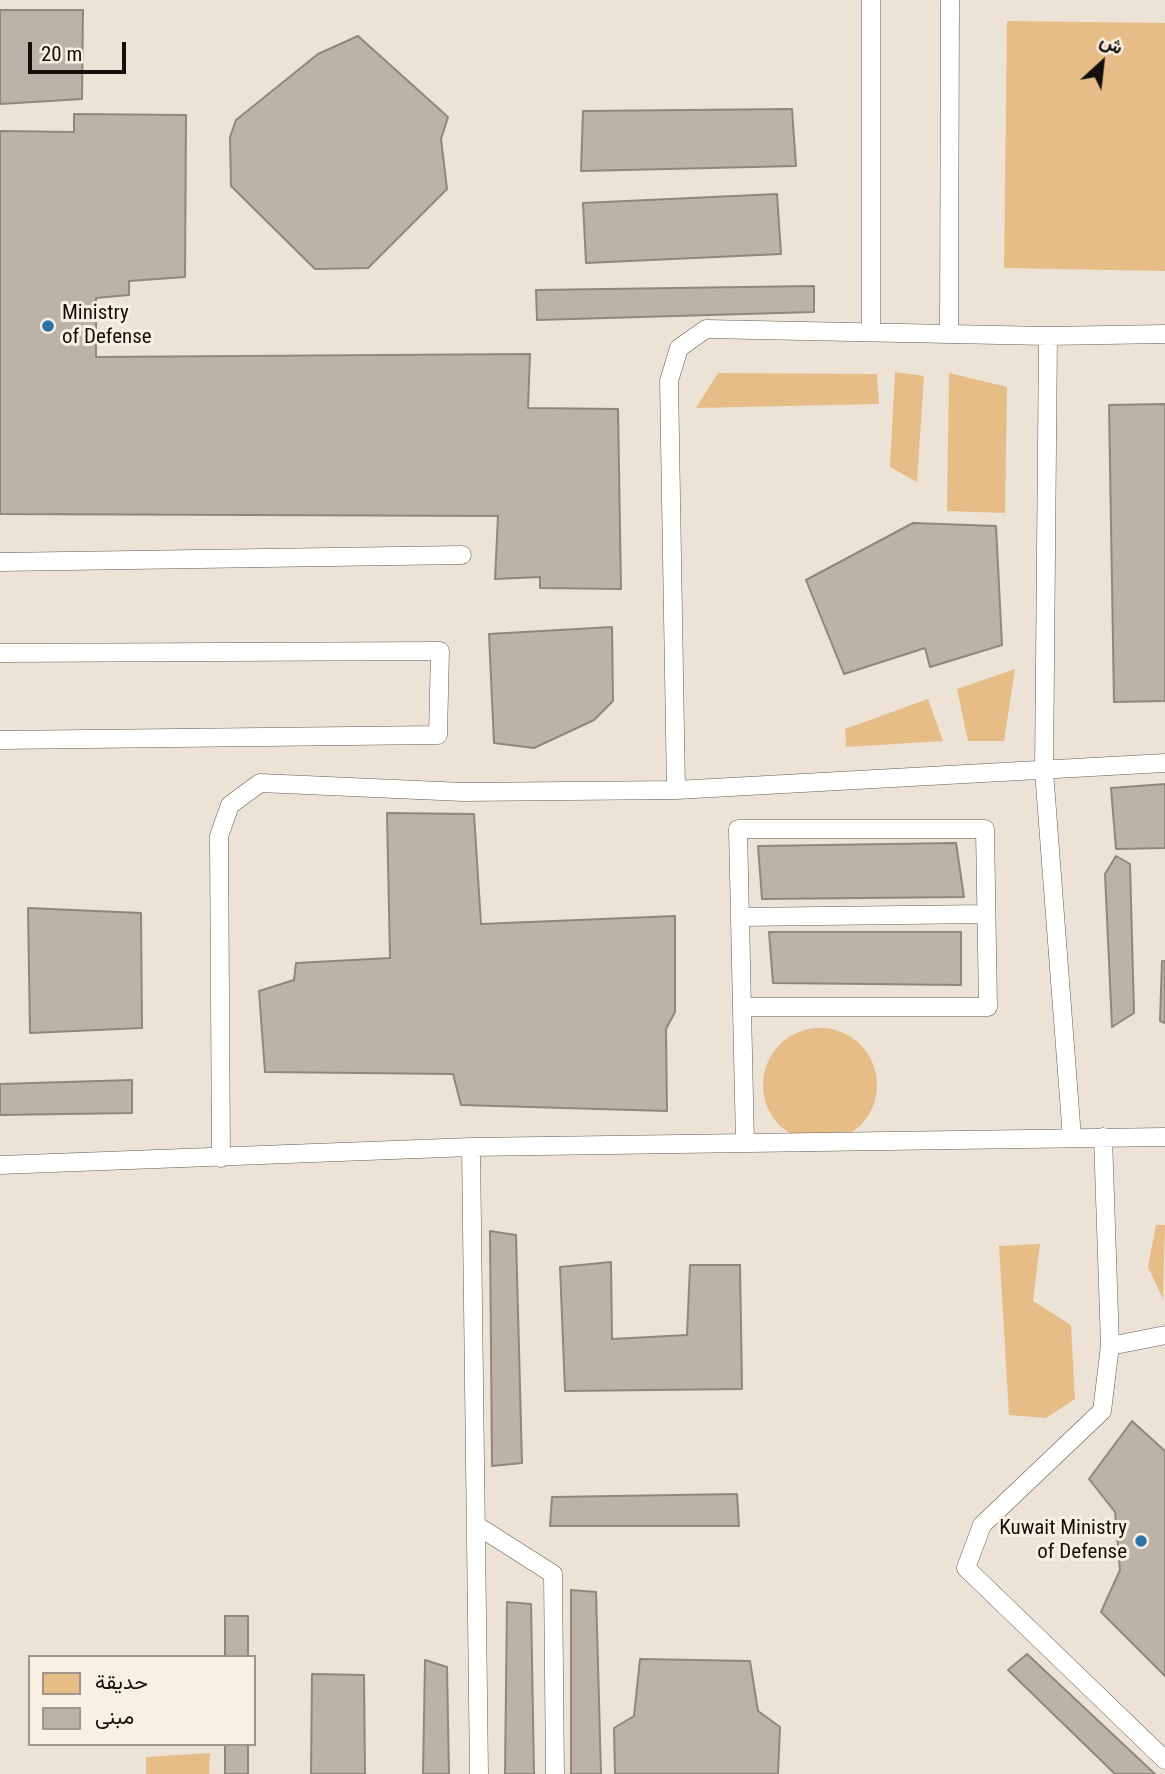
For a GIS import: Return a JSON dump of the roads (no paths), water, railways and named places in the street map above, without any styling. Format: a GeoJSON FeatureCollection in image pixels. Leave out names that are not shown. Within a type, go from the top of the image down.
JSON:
{"type":"FeatureCollection","features":[{"type":"Feature","properties":{"kind":"lane"},"geometry":{"type":"LineString","coordinates":[[871,0],[871,331]]}},
{"type":"Feature","properties":{"kind":"lane"},"geometry":{"type":"LineString","coordinates":[[949,332],[950,0]]}},
{"type":"Feature","properties":{"kind":"lane"},"geometry":{"type":"LineString","coordinates":[[676,790],[669,381],[680,348],[706,329],[1048,336],[1165,334]]}},
{"type":"Feature","properties":{"kind":"lane"},"geometry":{"type":"LineString","coordinates":[[1048,336],[1044,771],[1072,1138]]}},
{"type":"Feature","properties":{"kind":"lane"},"geometry":{"type":"LineString","coordinates":[[0,562],[462,555]]}},
{"type":"Feature","properties":{"kind":"lane"},"geometry":{"type":"LineString","coordinates":[[0,653],[440,651],[438,735],[0,740]]}},
{"type":"Feature","properties":{"kind":"lane"},"geometry":{"type":"LineString","coordinates":[[221,1158],[219,836],[230,805],[260,783],[463,792],[676,790],[1165,763]]}},
{"type":"Feature","properties":{"kind":"lane"},"geometry":{"type":"LineString","coordinates":[[742,1007],[988,1007],[985,829],[738,829],[745,1143]]}},
{"type":"Feature","properties":{"kind":"lane"},"geometry":{"type":"LineString","coordinates":[[740,917],[986,914]]}},
{"type":"Feature","properties":{"kind":"lane"},"geometry":{"type":"LineString","coordinates":[[1103,1137],[1110,1346],[1102,1410],[982,1525],[966,1568],[1165,1760]]}},
{"type":"Feature","properties":{"kind":"lane"},"geometry":{"type":"LineString","coordinates":[[0,1165],[471,1147],[1165,1137]]}},
{"type":"Feature","properties":{"kind":"lane"},"geometry":{"type":"LineString","coordinates":[[471,1147],[479,1774]]}},
{"type":"Feature","properties":{"kind":"lane"},"geometry":{"type":"LineString","coordinates":[[1110,1346],[1165,1335]]}},
{"type":"Feature","properties":{"kind":"lane"},"geometry":{"type":"LineString","coordinates":[[476,1525],[553,1574],[555,1774]]}},
{"type":"Feature","properties":{"kind":"place","name":"Ministry of Defense"},"geometry":{"type":"Point","coordinates":[48,326]}},
{"type":"Feature","properties":{"kind":"place","name":"Kuwait Ministry of Defense"},"geometry":{"type":"Point","coordinates":[1141,1541]}}]}
